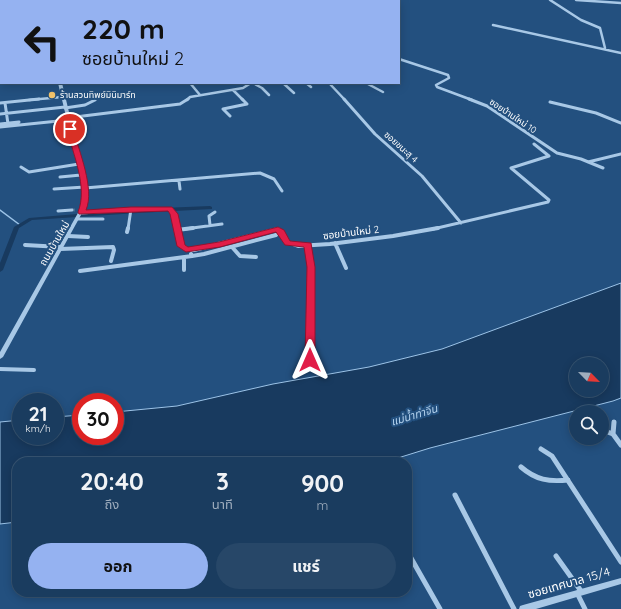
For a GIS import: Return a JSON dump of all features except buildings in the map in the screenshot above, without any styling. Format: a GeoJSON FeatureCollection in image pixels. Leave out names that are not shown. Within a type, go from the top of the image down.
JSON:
{"type":"FeatureCollection","features":[{"type":"Feature","properties":{"kind":"street"},"geometry":{"type":"LineString","coordinates":[[550,0],[581,20],[600,28],[604,48]]}},
{"type":"Feature","properties":{"kind":"street"},"geometry":{"type":"LineString","coordinates":[[576,0],[621,3]]}},
{"type":"Feature","properties":{"kind":"street"},"geometry":{"type":"LineString","coordinates":[[493,25],[604,48],[621,53]]}},
{"type":"Feature","properties":{"kind":"street","name":"ซอยบ้านใหม่ 10"},"geometry":{"type":"LineString","coordinates":[[400,59],[448,75],[449,78],[436,85],[437,87],[487,106],[557,153],[581,159],[603,168]]}},
{"type":"Feature","properties":{"kind":"street","name":"ถนนบ้านใหม่"},"geometry":{"type":"LineString","coordinates":[[0,357],[78,220],[85,200],[85,188],[62,97],[60,84]]}},
{"type":"Feature","properties":{"kind":"street"},"geometry":{"type":"LineString","coordinates":[[191,84],[200,95]]}},
{"type":"Feature","properties":{"kind":"street"},"geometry":{"type":"LineString","coordinates":[[0,126],[180,104],[186,102],[190,97],[245,88],[251,84]]}},
{"type":"Feature","properties":{"kind":"street"},"geometry":{"type":"LineString","coordinates":[[254,84],[262,88],[269,95]]}},
{"type":"Feature","properties":{"kind":"street"},"geometry":{"type":"LineString","coordinates":[[284,84],[294,93]]}},
{"type":"Feature","properties":{"kind":"street"},"geometry":{"type":"LineString","coordinates":[[307,84],[311,87]]}},
{"type":"Feature","properties":{"kind":"street","name":"ซอยชนะสุ 4"},"geometry":{"type":"LineString","coordinates":[[330,84],[378,137],[422,176],[461,223]]}},
{"type":"Feature","properties":{"kind":"street"},"geometry":{"type":"LineString","coordinates":[[368,84],[383,92]]}},
{"type":"Feature","properties":{"kind":"street"},"geometry":{"type":"LineString","coordinates":[[230,116],[223,109],[247,104],[233,90]]}},
{"type":"Feature","properties":{"kind":"street"},"geometry":{"type":"LineString","coordinates":[[0,103],[62,97]]}},
{"type":"Feature","properties":{"kind":"street"},"geometry":{"type":"LineString","coordinates":[[0,114],[85,105],[95,100]]}},
{"type":"Feature","properties":{"kind":"street"},"geometry":{"type":"LineString","coordinates":[[550,102],[596,113],[621,123]]}},
{"type":"Feature","properties":{"kind":"street"},"geometry":{"type":"LineString","coordinates":[[5,103],[8,124]]}},
{"type":"Feature","properties":{"kind":"street"},"geometry":{"type":"LineString","coordinates":[[0,126],[68,118]]}},
{"type":"Feature","properties":{"kind":"street","name":"ซอยบ้านใหม่ 2"},"geometry":{"type":"LineString","coordinates":[[186,250],[194,250],[278,229],[282,232],[283,237],[288,244],[294,245],[335,243],[398,235],[461,223],[549,201],[511,168],[513,166],[549,156],[534,144]]}},
{"type":"Feature","properties":{"kind":"street"},"geometry":{"type":"LineString","coordinates":[[588,162],[621,154]]}},
{"type":"Feature","properties":{"kind":"street"},"geometry":{"type":"LineString","coordinates":[[21,167],[29,172],[79,164]]}},
{"type":"Feature","properties":{"kind":"street"},"geometry":{"type":"LineString","coordinates":[[54,190],[264,173],[277,182],[282,190]]}},
{"type":"Feature","properties":{"kind":"street"},"geometry":{"type":"LineString","coordinates":[[60,177],[81,175]]}},
{"type":"Feature","properties":{"kind":"street"},"geometry":{"type":"LineString","coordinates":[[179,181],[180,189]]}},
{"type":"Feature","properties":{"kind":"street"},"geometry":{"type":"LineString","coordinates":[[127,232],[131,209]]}},
{"type":"Feature","properties":{"kind":"street"},"geometry":{"type":"LineString","coordinates":[[58,211],[170,209],[174,214],[181,246],[192,256]]}},
{"type":"Feature","properties":{"kind":"street"},"geometry":{"type":"LineString","coordinates":[[210,225],[209,216],[215,212]]}},
{"type":"Feature","properties":{"kind":"street"},"geometry":{"type":"LineString","coordinates":[[78,220],[103,219]]}},
{"type":"Feature","properties":{"kind":"street"},"geometry":{"type":"LineString","coordinates":[[177,230],[222,224]]}},
{"type":"Feature","properties":{"kind":"street"},"geometry":{"type":"LineString","coordinates":[[80,271],[184,258],[276,235]]}},
{"type":"Feature","properties":{"kind":"street"},"geometry":{"type":"LineString","coordinates":[[68,236],[88,237]]}},
{"type":"Feature","properties":{"kind":"street"},"geometry":{"type":"LineString","coordinates":[[335,243],[346,268]]}},
{"type":"Feature","properties":{"kind":"street"},"geometry":{"type":"LineString","coordinates":[[25,245],[61,248],[113,247],[114,250],[111,261]]}},
{"type":"Feature","properties":{"kind":"street"},"geometry":{"type":"LineString","coordinates":[[308,245],[311,267],[310,360]]}},
{"type":"Feature","properties":{"kind":"street"},"geometry":{"type":"LineString","coordinates":[[232,247],[240,256],[256,256]]}},
{"type":"Feature","properties":{"kind":"street"},"geometry":{"type":"LineString","coordinates":[[184,258],[184,270]]}},
{"type":"Feature","properties":{"kind":"street"},"geometry":{"type":"LineString","coordinates":[[0,369],[34,370]]}},
{"type":"Feature","properties":{"kind":"street"},"geometry":{"type":"LineString","coordinates":[[613,434],[614,422]]}},
{"type":"Feature","properties":{"kind":"street"},"geometry":{"type":"LineString","coordinates":[[609,433],[613,434],[621,445]]}},
{"type":"Feature","properties":{"kind":"street"},"geometry":{"type":"LineString","coordinates":[[541,449],[552,456],[621,562]]}},
{"type":"Feature","properties":{"kind":"street"},"geometry":{"type":"LineString","coordinates":[[521,467],[532,477],[545,482],[568,480]]}},
{"type":"Feature","properties":{"kind":"street"},"geometry":{"type":"LineString","coordinates":[[455,495],[514,609]]}},
{"type":"Feature","properties":{"kind":"street"},"geometry":{"type":"LineString","coordinates":[[556,556],[579,592],[585,609]]}},
{"type":"Feature","properties":{"kind":"street"},"geometry":{"type":"LineString","coordinates":[[412,560],[440,609]]}},
{"type":"Feature","properties":{"kind":"street","name":"ซอยเทศบาล 15/4"},"geometry":{"type":"LineString","coordinates":[[523,609],[621,581]]}},
{"type":"Feature","properties":{"kind":"water","name":"แม่น้ำท่าจีน"},"geometry":{"type":"Polygon","coordinates":[[[621,283],[621,398],[597,405],[569,405],[569,412],[430,448],[401,457],[12,457],[12,523],[0,524],[0,422],[12,421],[12,445],[64,445],[64,416],[72,416],[72,445],[124,445],[124,411],[177,406],[273,384],[369,367],[442,349],[621,283]]]}},
{"type":"Feature","properties":{"kind":"waterway"},"geometry":{"type":"LineString","coordinates":[[0,270],[17,227],[31,219],[138,211],[210,208]]}},
{"type":"Feature","properties":{"kind":"waterway"},"geometry":{"type":"LineString","coordinates":[[0,210],[20,225]]}},
{"type":"Feature","properties":{"kind":"place","name":"ร้านสวนทิพย์มินิมาร์ท"},"geometry":{"type":"Point","coordinates":[52,95]}},
{"type":"Feature","properties":{"kind":"route"},"geometry":{"type":"LineString","coordinates":[[70,129],[85,187],[85,204],[82,212],[131,209],[170,209],[174,214],[181,246],[186,250],[194,250],[278,229],[282,232],[285,241],[288,244],[298,246],[308,245],[311,267],[310,360]]}}]}
